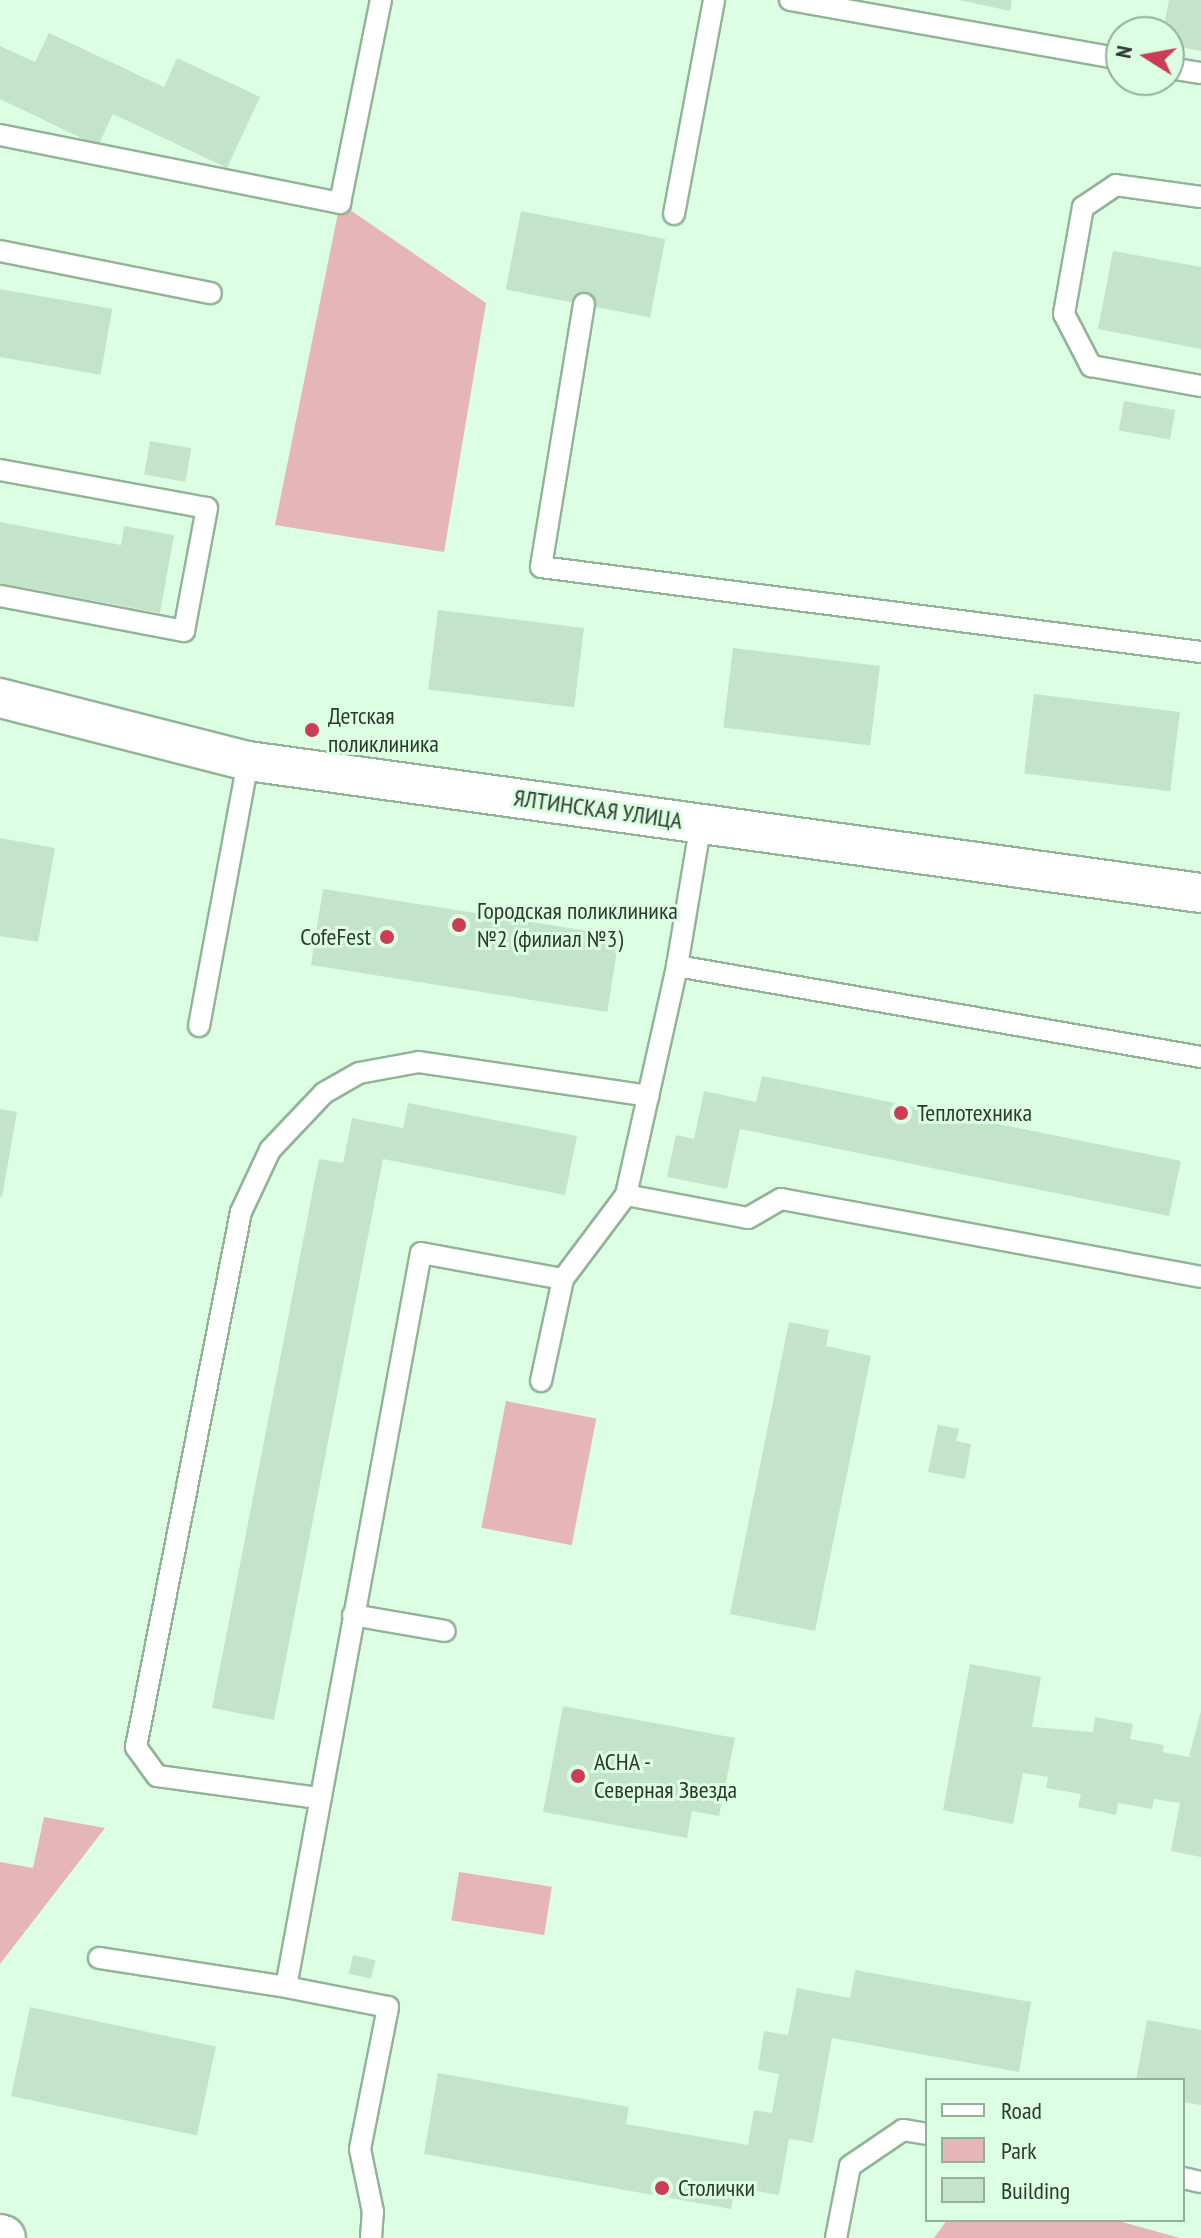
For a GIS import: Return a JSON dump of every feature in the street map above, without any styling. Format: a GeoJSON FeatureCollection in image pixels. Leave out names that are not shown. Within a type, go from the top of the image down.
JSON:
{"type":"FeatureCollection","features":[{"type":"Feature","properties":{"kind":"street","name":"ЯЛТИНСКАЯ УЛИЦА"},"geometry":{"type":"LineString","coordinates":[[0,698],[248,761],[1201,893]]}},
{"type":"Feature","properties":{"kind":"lane"},"geometry":{"type":"LineString","coordinates":[[0,135],[340,203],[381,0]]}},
{"type":"Feature","properties":{"kind":"lane"},"geometry":{"type":"LineString","coordinates":[[674,214],[714,0]]}},
{"type":"Feature","properties":{"kind":"lane"},"geometry":{"type":"LineString","coordinates":[[790,0],[1105,56]]}},
{"type":"Feature","properties":{"kind":"lane"},"geometry":{"type":"LineString","coordinates":[[1201,197],[1116,185],[1083,207],[1064,314],[1091,366],[1201,386]]}},
{"type":"Feature","properties":{"kind":"lane"},"geometry":{"type":"LineString","coordinates":[[0,251],[211,293]]}},
{"type":"Feature","properties":{"kind":"lane"},"geometry":{"type":"LineString","coordinates":[[584,304],[541,567],[1201,652]]}},
{"type":"Feature","properties":{"kind":"lane"},"geometry":{"type":"LineString","coordinates":[[0,470],[207,508],[184,631],[0,596]]}},
{"type":"Feature","properties":{"kind":"lane"},"geometry":{"type":"LineString","coordinates":[[199,1026],[248,761]]}},
{"type":"Feature","properties":{"kind":"lane"},"geometry":{"type":"LineString","coordinates":[[541,1381],[563,1279],[626,1195],[677,966],[701,823]]}},
{"type":"Feature","properties":{"kind":"lane"},"geometry":{"type":"LineString","coordinates":[[677,966],[1201,1057]]}},
{"type":"Feature","properties":{"kind":"lane"},"geometry":{"type":"LineString","coordinates":[[318,1798],[157,1776],[136,1747],[247,1199],[270,1150],[324,1093],[359,1073],[419,1062],[648,1096]]}},
{"type":"Feature","properties":{"kind":"lane"},"geometry":{"type":"LineString","coordinates":[[626,1195],[748,1218],[781,1199],[1201,1277]]}},
{"type":"Feature","properties":{"kind":"lane"},"geometry":{"type":"LineString","coordinates":[[286,1987],[318,1798],[421,1253],[563,1279]]}},
{"type":"Feature","properties":{"kind":"lane"},"geometry":{"type":"LineString","coordinates":[[353,1615],[445,1631]]}},
{"type":"Feature","properties":{"kind":"lane"},"geometry":{"type":"LineString","coordinates":[[99,1958],[286,1987],[388,2007],[360,2149],[373,2212],[371,2238]]}},
{"type":"Feature","properties":{"kind":"lane"},"geometry":{"type":"LineString","coordinates":[[836,2238],[850,2166],[903,2130],[925,2134]]}},
{"type":"Feature","properties":{"kind":"green space"},"geometry":{"type":"Polygon","coordinates":[[[340,203],[486,303],[444,552],[275,525],[340,203]]]}},
{"type":"Feature","properties":{"kind":"green space"},"geometry":{"type":"Polygon","coordinates":[[[506,1401],[596,1419],[572,1545],[481,1528],[506,1401]]]}},
{"type":"Feature","properties":{"kind":"green space"},"geometry":{"type":"Polygon","coordinates":[[[44,1817],[105,1828],[0,1964],[0,1862],[33,1868],[44,1817]]]}},
{"type":"Feature","properties":{"kind":"green space"},"geometry":{"type":"Polygon","coordinates":[[[459,1872],[552,1887],[544,1935],[451,1920],[459,1872]]]}},
{"type":"Feature","properties":{"kind":"green space"},"geometry":{"type":"Polygon","coordinates":[[[946,2222],[1122,2222],[1180,2238],[934,2238],[946,2222]]]}},
{"type":"Feature","properties":{"kind":"building"},"geometry":{"type":"Polygon","coordinates":[[[959,0],[1012,0],[1010,11],[959,0]]]}},
{"type":"Feature","properties":{"kind":"building"},"geometry":{"type":"Polygon","coordinates":[[[1169,0],[1201,0],[1201,51],[1185,48],[1185,16],[1166,16],[1169,0]]]}},
{"type":"Feature","properties":{"kind":"building"},"geometry":{"type":"Polygon","coordinates":[[[49,33],[164,87],[177,58],[260,97],[227,168],[113,114],[98,146],[0,99],[0,46],[35,62],[49,33]]]}},
{"type":"Feature","properties":{"kind":"building"},"geometry":{"type":"Polygon","coordinates":[[[521,211],[665,239],[650,318],[506,290],[521,211]]]}},
{"type":"Feature","properties":{"kind":"building"},"geometry":{"type":"Polygon","coordinates":[[[1113,251],[1201,267],[1201,349],[1098,329],[1113,251]]]}},
{"type":"Feature","properties":{"kind":"building"},"geometry":{"type":"Polygon","coordinates":[[[0,289],[112,309],[101,375],[0,357],[0,289]]]}},
{"type":"Feature","properties":{"kind":"building"},"geometry":{"type":"Polygon","coordinates":[[[1124,401],[1175,410],[1170,440],[1119,431],[1124,401]]]}},
{"type":"Feature","properties":{"kind":"building"},"geometry":{"type":"Polygon","coordinates":[[[150,441],[191,448],[185,482],[144,474],[150,441]]]}},
{"type":"Feature","properties":{"kind":"building"},"geometry":{"type":"Polygon","coordinates":[[[0,522],[121,545],[124,526],[174,535],[160,613],[0,583],[0,522]]]}},
{"type":"Feature","properties":{"kind":"building"},"geometry":{"type":"Polygon","coordinates":[[[438,610],[584,628],[574,707],[428,689],[438,610]]]}},
{"type":"Feature","properties":{"kind":"building"},"geometry":{"type":"Polygon","coordinates":[[[733,648],[880,666],[870,745],[723,727],[733,648]]]}},
{"type":"Feature","properties":{"kind":"building"},"geometry":{"type":"Polygon","coordinates":[[[1034,694],[1180,712],[1170,791],[1024,773],[1034,694]]]}},
{"type":"Feature","properties":{"kind":"building"},"geometry":{"type":"Polygon","coordinates":[[[0,838],[55,848],[38,942],[0,936],[0,838]]]}},
{"type":"Feature","properties":{"kind":"building"},"geometry":{"type":"Polygon","coordinates":[[[323,889],[619,936],[607,1012],[311,965],[323,889]]]}},
{"type":"Feature","properties":{"kind":"building"},"geometry":{"type":"Polygon","coordinates":[[[762,1076],[1181,1161],[1169,1216],[740,1129],[727,1189],[667,1177],[676,1135],[694,1139],[704,1091],[756,1102],[762,1076]]]}},
{"type":"Feature","properties":{"kind":"building"},"geometry":{"type":"Polygon","coordinates":[[[408,1103],[577,1136],[565,1195],[383,1159],[274,1720],[212,1708],[319,1159],[343,1163],[352,1118],[403,1128],[408,1103]]]}},
{"type":"Feature","properties":{"kind":"building"},"geometry":{"type":"Polygon","coordinates":[[[0,1109],[17,1112],[2,1197],[0,1197],[0,1109]]]}},
{"type":"Feature","properties":{"kind":"building"},"geometry":{"type":"Polygon","coordinates":[[[789,1322],[829,1330],[826,1346],[871,1356],[815,1631],[730,1614],[789,1322]]]}},
{"type":"Feature","properties":{"kind":"building"},"geometry":{"type":"Polygon","coordinates":[[[938,1425],[959,1429],[956,1441],[971,1444],[965,1479],[928,1472],[938,1425]]]}},
{"type":"Feature","properties":{"kind":"building"},"geometry":{"type":"Polygon","coordinates":[[[970,1664],[1041,1677],[1032,1727],[1093,1732],[1095,1717],[1133,1724],[1130,1739],[1164,1745],[1163,1752],[1189,1757],[1201,1711],[1201,1857],[1171,1851],[1180,1803],[1154,1799],[1152,1809],[1118,1803],[1116,1815],[1078,1807],[1081,1794],[1046,1788],[1048,1777],[1023,1773],[1013,1824],[943,1810],[970,1664]]]}},
{"type":"Feature","properties":{"kind":"building"},"geometry":{"type":"Polygon","coordinates":[[[563,1706],[735,1738],[719,1816],[692,1811],[687,1838],[543,1812],[563,1706]]]}},
{"type":"Feature","properties":{"kind":"building"},"geometry":{"type":"Polygon","coordinates":[[[353,1955],[375,1960],[371,1979],[349,1974],[353,1955]]]}},
{"type":"Feature","properties":{"kind":"building"},"geometry":{"type":"Polygon","coordinates":[[[855,1970],[1031,2002],[1019,2072],[832,2038],[813,2143],[789,2139],[779,2195],[735,2187],[731,2209],[424,2154],[438,2073],[629,2107],[626,2124],[748,2145],[754,2110],[772,2113],[779,2074],[758,2070],[764,2031],[788,2035],[797,1988],[850,1998],[855,1970]]]}},
{"type":"Feature","properties":{"kind":"building"},"geometry":{"type":"Polygon","coordinates":[[[30,2007],[216,2047],[197,2136],[11,2096],[30,2007]]]}},
{"type":"Feature","properties":{"kind":"building"},"geometry":{"type":"Polygon","coordinates":[[[1147,2020],[1201,2030],[1201,2105],[1185,2102],[1185,2078],[1136,2078],[1147,2020]]]}},
{"type":"Feature","properties":{"kind":"place","name":"Детская поликлиника"},"geometry":{"type":"Point","coordinates":[312,730]}},
{"type":"Feature","properties":{"kind":"place","name":"Городская поликлиника №2 (филиал №3)"},"geometry":{"type":"Point","coordinates":[459,925]}},
{"type":"Feature","properties":{"kind":"place","name":"CofeFest"},"geometry":{"type":"Point","coordinates":[387,937]}},
{"type":"Feature","properties":{"kind":"place","name":"Теплотехника"},"geometry":{"type":"Point","coordinates":[901,1113]}},
{"type":"Feature","properties":{"kind":"place","name":"АСНА - Северная Звезда"},"geometry":{"type":"Point","coordinates":[578,1776]}},
{"type":"Feature","properties":{"kind":"place","name":"Столички"},"geometry":{"type":"Point","coordinates":[662,2188]}}]}
